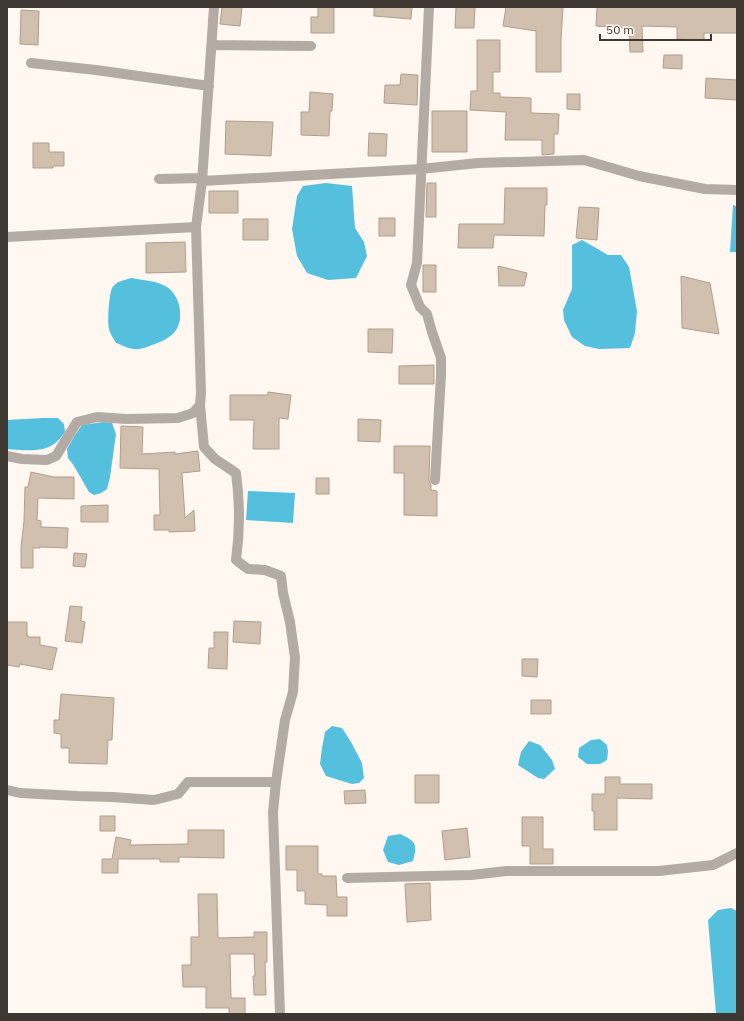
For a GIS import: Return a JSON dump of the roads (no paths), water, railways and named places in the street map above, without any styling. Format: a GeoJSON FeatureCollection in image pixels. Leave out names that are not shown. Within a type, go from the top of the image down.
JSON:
{"type":"FeatureCollection","features":[{"type":"Feature","properties":{"kind":"street"},"geometry":{"type":"LineString","coordinates":[[214,7],[202,179],[196,227],[201,393],[200,405],[204,447],[215,458],[236,473],[239,537],[236,560],[248,569],[265,570],[280,576],[290,622],[295,658],[293,692],[285,720],[273,812],[280,1014]]}},
{"type":"Feature","properties":{"kind":"street"},"geometry":{"type":"LineString","coordinates":[[429,7],[417,263],[412,285],[420,306],[428,314],[432,332],[441,358],[436,480]]}},
{"type":"Feature","properties":{"kind":"street"},"geometry":{"type":"LineString","coordinates":[[212,45],[311,46]]}},
{"type":"Feature","properties":{"kind":"street"},"geometry":{"type":"LineString","coordinates":[[31,63],[96,70],[209,86]]}},
{"type":"Feature","properties":{"kind":"street"},"geometry":{"type":"LineString","coordinates":[[159,179],[202,179],[421,169],[478,163],[584,160],[646,178],[705,189],[737,190]]}},
{"type":"Feature","properties":{"kind":"street"},"geometry":{"type":"LineString","coordinates":[[7,236],[196,227]]}},
{"type":"Feature","properties":{"kind":"street"},"geometry":{"type":"LineString","coordinates":[[7,456],[47,460],[56,456],[77,422],[98,417],[126,419],[178,418],[193,413],[200,405]]}},
{"type":"Feature","properties":{"kind":"street"},"geometry":{"type":"LineString","coordinates":[[7,790],[20,793],[154,800],[178,794],[188,782],[276,782]]}},
{"type":"Feature","properties":{"kind":"street"},"geometry":{"type":"LineString","coordinates":[[348,878],[471,875],[507,871],[659,871],[713,865],[737,852]]}},
{"type":"Feature","properties":{"kind":"water"},"geometry":{"type":"Polygon","coordinates":[[[326,183],[352,186],[355,228],[364,242],[367,256],[356,278],[328,280],[307,273],[297,256],[292,229],[297,196],[303,186],[326,183]]]}},
{"type":"Feature","properties":{"kind":"water"},"geometry":{"type":"Polygon","coordinates":[[[733,205],[737,206],[737,252],[730,252],[733,205]]]}},
{"type":"Feature","properties":{"kind":"water"},"geometry":{"type":"Polygon","coordinates":[[[582,240],[608,255],[621,255],[629,267],[637,311],[635,333],[630,348],[599,349],[585,346],[572,337],[564,320],[563,310],[572,289],[572,245],[582,240]]]}},
{"type":"Feature","properties":{"kind":"water"},"geometry":{"type":"Polygon","coordinates":[[[131,278],[154,282],[167,287],[176,297],[180,313],[178,326],[171,335],[166,339],[139,349],[130,348],[116,343],[108,326],[109,302],[112,288],[118,282],[131,278]]]}},
{"type":"Feature","properties":{"kind":"water"},"geometry":{"type":"Polygon","coordinates":[[[58,418],[64,424],[65,432],[55,443],[49,447],[38,450],[7,449],[7,420],[58,418]]]}},
{"type":"Feature","properties":{"kind":"water"},"geometry":{"type":"Polygon","coordinates":[[[104,422],[112,423],[116,434],[107,489],[94,495],[89,492],[68,458],[67,449],[82,425],[104,422]]]}},
{"type":"Feature","properties":{"kind":"water"},"geometry":{"type":"Polygon","coordinates":[[[248,491],[295,493],[293,523],[246,520],[248,491]]]}},
{"type":"Feature","properties":{"kind":"water"},"geometry":{"type":"Polygon","coordinates":[[[332,726],[342,728],[362,763],[364,778],[359,783],[352,784],[326,776],[320,764],[325,732],[332,726]]]}},
{"type":"Feature","properties":{"kind":"water"},"geometry":{"type":"Polygon","coordinates":[[[600,739],[607,745],[607,760],[600,764],[587,764],[578,757],[579,748],[591,740],[600,739]]]}},
{"type":"Feature","properties":{"kind":"water"},"geometry":{"type":"Polygon","coordinates":[[[529,741],[540,745],[552,760],[555,769],[544,779],[538,778],[518,765],[521,752],[529,741]]]}},
{"type":"Feature","properties":{"kind":"water"},"geometry":{"type":"Polygon","coordinates":[[[400,834],[414,843],[415,850],[413,861],[399,865],[388,862],[383,850],[388,836],[400,834]]]}},
{"type":"Feature","properties":{"kind":"water"},"geometry":{"type":"Polygon","coordinates":[[[731,908],[737,911],[737,1014],[716,1014],[708,920],[718,910],[731,908]]]}}]}
